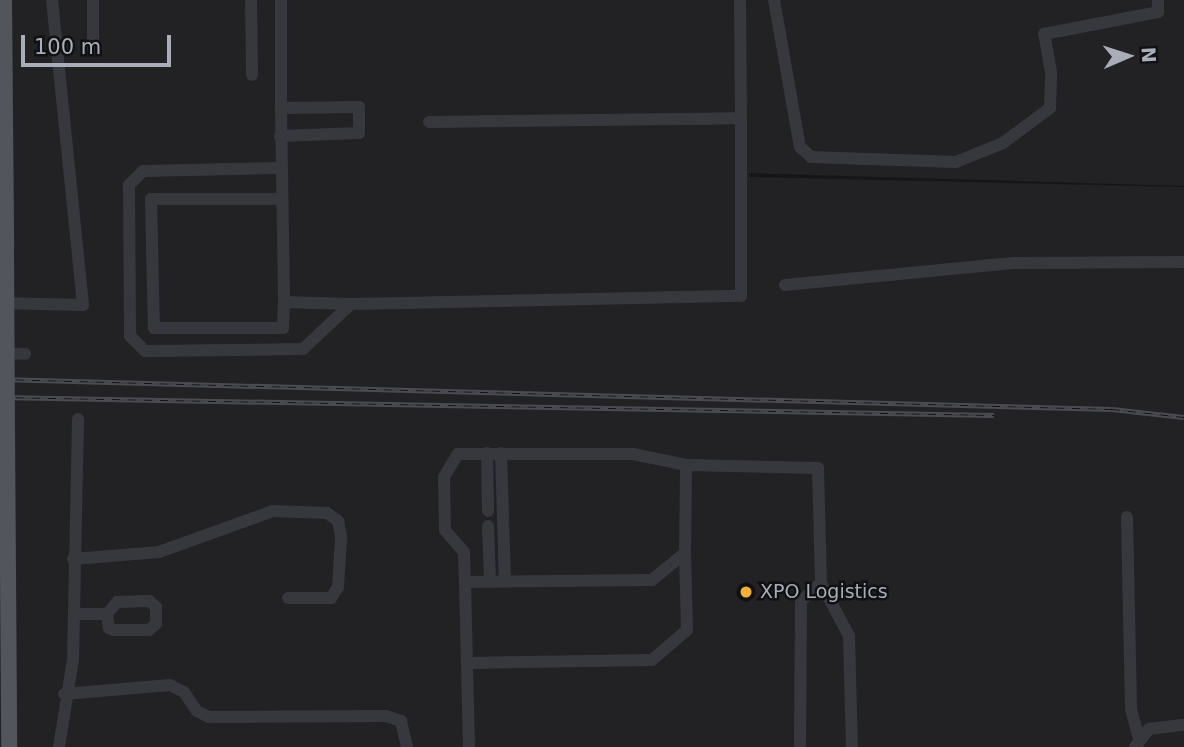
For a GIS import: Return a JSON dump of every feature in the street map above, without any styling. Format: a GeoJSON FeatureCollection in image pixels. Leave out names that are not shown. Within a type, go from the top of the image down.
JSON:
{"type":"FeatureCollection","features":[{"type":"Feature","properties":{"kind":"main road"},"geometry":{"type":"LineString","coordinates":[[4,0],[9,747]]}},
{"type":"Feature","properties":{"kind":"street"},"geometry":{"type":"LineString","coordinates":[[0,303],[83,305],[52,0]]}},
{"type":"Feature","properties":{"kind":"street"},"geometry":{"type":"LineString","coordinates":[[93,0],[93,50]]}},
{"type":"Feature","properties":{"kind":"street"},"geometry":{"type":"LineString","coordinates":[[251,0],[252,75]]}},
{"type":"Feature","properties":{"kind":"street"},"geometry":{"type":"LineString","coordinates":[[281,0],[283,328],[154,328],[151,199],[281,199]]}},
{"type":"Feature","properties":{"kind":"street"},"geometry":{"type":"LineString","coordinates":[[284,302],[351,304],[741,296],[740,0]]}},
{"type":"Feature","properties":{"kind":"street"},"geometry":{"type":"LineString","coordinates":[[774,0],[800,147],[811,157],[956,162],[1003,143],[1050,108],[1051,72],[1044,34],[1158,12],[1158,0]]}},
{"type":"Feature","properties":{"kind":"street"},"geometry":{"type":"LineString","coordinates":[[280,136],[359,133],[359,107],[281,108]]}},
{"type":"Feature","properties":{"kind":"street"},"geometry":{"type":"LineString","coordinates":[[429,122],[741,118]]}},
{"type":"Feature","properties":{"kind":"street"},"geometry":{"type":"LineString","coordinates":[[280,168],[143,171],[129,185],[127,302],[130,336],[145,351],[303,349],[351,304]]}},
{"type":"Feature","properties":{"kind":"street"},"geometry":{"type":"LineString","coordinates":[[128,225],[152,224]]}},
{"type":"Feature","properties":{"kind":"street"},"geometry":{"type":"LineString","coordinates":[[785,285],[1013,263],[1184,261]]}},
{"type":"Feature","properties":{"kind":"street"},"geometry":{"type":"LineString","coordinates":[[127,302],[153,302]]}},
{"type":"Feature","properties":{"kind":"street"},"geometry":{"type":"LineString","coordinates":[[0,353],[25,354]]}},
{"type":"Feature","properties":{"kind":"street"},"geometry":{"type":"LineString","coordinates":[[59,747],[64,691],[72,660],[78,419]]}},
{"type":"Feature","properties":{"kind":"street"},"geometry":{"type":"LineString","coordinates":[[487,453],[488,511]]}},
{"type":"Feature","properties":{"kind":"street"},"geometry":{"type":"LineString","coordinates":[[501,453],[505,581]]}},
{"type":"Feature","properties":{"kind":"street"},"geometry":{"type":"LineString","coordinates":[[469,747],[464,552],[445,530],[444,478],[458,454],[501,453],[633,454],[686,465],[818,468],[821,583],[849,635],[852,747]]}},
{"type":"Feature","properties":{"kind":"street"},"geometry":{"type":"LineString","coordinates":[[467,663],[652,660],[687,630],[686,465]]}},
{"type":"Feature","properties":{"kind":"street"},"geometry":{"type":"LineString","coordinates":[[73,559],[159,552],[273,511],[327,513],[338,521],[341,537],[338,587],[331,598],[288,598]]}},
{"type":"Feature","properties":{"kind":"street"},"geometry":{"type":"LineString","coordinates":[[1127,517],[1131,709],[1137,742],[1159,726],[1184,725]]}},
{"type":"Feature","properties":{"kind":"street"},"geometry":{"type":"LineString","coordinates":[[488,526],[490,582]]}},
{"type":"Feature","properties":{"kind":"street"},"geometry":{"type":"LineString","coordinates":[[466,582],[652,580],[685,552]]}},
{"type":"Feature","properties":{"kind":"street"},"geometry":{"type":"LineString","coordinates":[[800,747],[801,601],[821,583]]}},
{"type":"Feature","properties":{"kind":"street"},"geometry":{"type":"LineString","coordinates":[[74,614],[107,614]]}},
{"type":"Feature","properties":{"kind":"street"},"geometry":{"type":"LineString","coordinates":[[64,691],[170,685],[184,692],[197,711],[209,717],[386,716],[401,721],[407,747]]}},
{"type":"Feature","properties":{"kind":"shaded area"},"geometry":{"type":"Polygon","coordinates":[[[0,0],[1184,0],[1184,186],[749,173],[750,177],[1184,187],[1184,747],[0,747],[0,0]]]}},
{"type":"Feature","properties":{"kind":"railway"},"geometry":{"type":"LineString","coordinates":[[0,379],[1112,409],[1184,417]]}},
{"type":"Feature","properties":{"kind":"railway"},"geometry":{"type":"LineString","coordinates":[[0,397],[994,415]]}},
{"type":"Feature","properties":{"kind":"place","name":"XPO Logistics"},"geometry":{"type":"Point","coordinates":[746,592]}}]}
